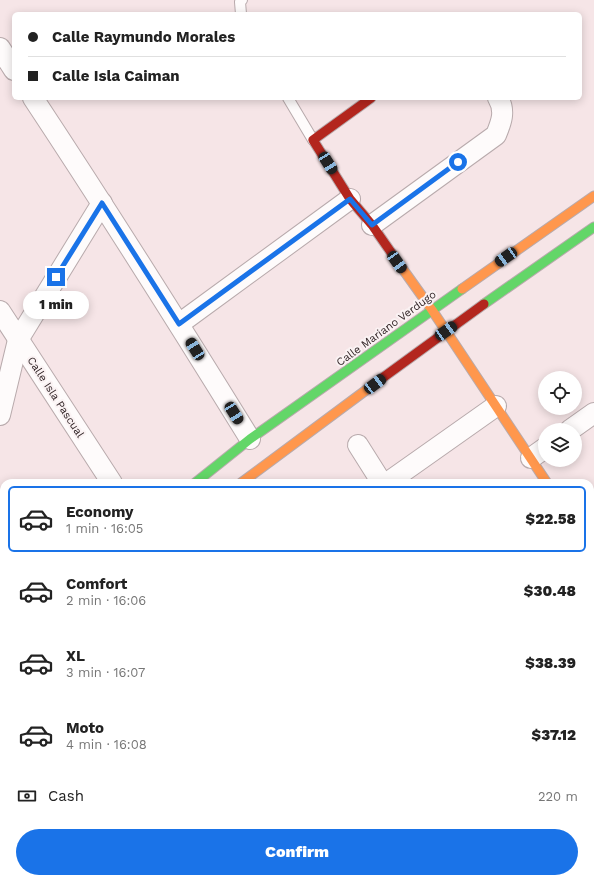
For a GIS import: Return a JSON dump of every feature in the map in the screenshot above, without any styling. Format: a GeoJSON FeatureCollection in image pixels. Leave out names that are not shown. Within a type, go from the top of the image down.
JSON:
{"type":"FeatureCollection","features":[{"type":"Feature","properties":{"kind":"street"},"geometry":{"type":"LineString","coordinates":[[0,48],[12,67]]}},
{"type":"Feature","properties":{"kind":"street"},"geometry":{"type":"LineString","coordinates":[[34,100],[179,324],[250,439]]}},
{"type":"Feature","properties":{"kind":"street"},"geometry":{"type":"LineString","coordinates":[[368,100],[313,140],[350,199],[372,225],[432,310],[496,406],[538,453]]}},
{"type":"Feature","properties":{"kind":"street"},"geometry":{"type":"LineString","coordinates":[[372,225],[496,136],[502,119],[501,104],[499,100]]}},
{"type":"Feature","properties":{"kind":"street","name":"Calle Mariano Verdugo"},"geometry":{"type":"LineString","coordinates":[[201,479],[250,439],[325,388],[432,310],[594,196]]}},
{"type":"Feature","properties":{"kind":"street"},"geometry":{"type":"LineString","coordinates":[[179,324],[350,199]]}},
{"type":"Feature","properties":{"kind":"street"},"geometry":{"type":"LineString","coordinates":[[0,415],[18,340],[102,203]]}},
{"type":"Feature","properties":{"kind":"street"},"geometry":{"type":"LineString","coordinates":[[246,479],[446,331],[594,227]]}},
{"type":"Feature","properties":{"kind":"street","name":"Calle Isla Pascual"},"geometry":{"type":"LineString","coordinates":[[0,311],[109,479]]}},
{"type":"Feature","properties":{"kind":"street"},"geometry":{"type":"LineString","coordinates":[[393,479],[496,406]]}},
{"type":"Feature","properties":{"kind":"street"},"geometry":{"type":"LineString","coordinates":[[580,423],[594,413]]}},
{"type":"Feature","properties":{"kind":"street"},"geometry":{"type":"LineString","coordinates":[[358,445],[379,479]]}},
{"type":"Feature","properties":{"kind":"street"},"geometry":{"type":"LineString","coordinates":[[542,467],[546,479]]}},
{"type":"Feature","properties":{"kind":"lane"},"geometry":{"type":"LineString","coordinates":[[240,12],[240,2],[242,0]]}},
{"type":"Feature","properties":{"kind":"lane"},"geometry":{"type":"LineString","coordinates":[[289,100],[313,140]]}},
{"type":"Feature","properties":{"kind":"traffic: fast"},"geometry":{"type":"LineString","coordinates":[[484,304],[594,227]]}},
{"type":"Feature","properties":{"kind":"traffic: fast"},"geometry":{"type":"LineString","coordinates":[[200,479],[250,439],[462,289]]}},
{"type":"Feature","properties":{"kind":"traffic: slow"},"geometry":{"type":"LineString","coordinates":[[462,289],[594,196]]}},
{"type":"Feature","properties":{"kind":"traffic: slow"},"geometry":{"type":"LineString","coordinates":[[402,268],[432,310],[544,479]]}},
{"type":"Feature","properties":{"kind":"traffic: slow"},"geometry":{"type":"LineString","coordinates":[[246,479],[381,379]]}},
{"type":"Feature","properties":{"kind":"traffic: jam"},"geometry":{"type":"LineString","coordinates":[[368,100],[313,140],[350,199],[372,225],[402,268]]}},
{"type":"Feature","properties":{"kind":"traffic: jam"},"geometry":{"type":"LineString","coordinates":[[381,379],[484,304]]}},
{"type":"Feature","properties":{"kind":"route"},"geometry":{"type":"LineString","coordinates":[[56,277],[102,203],[179,324],[350,199],[372,225],[458,162]]}}]}
